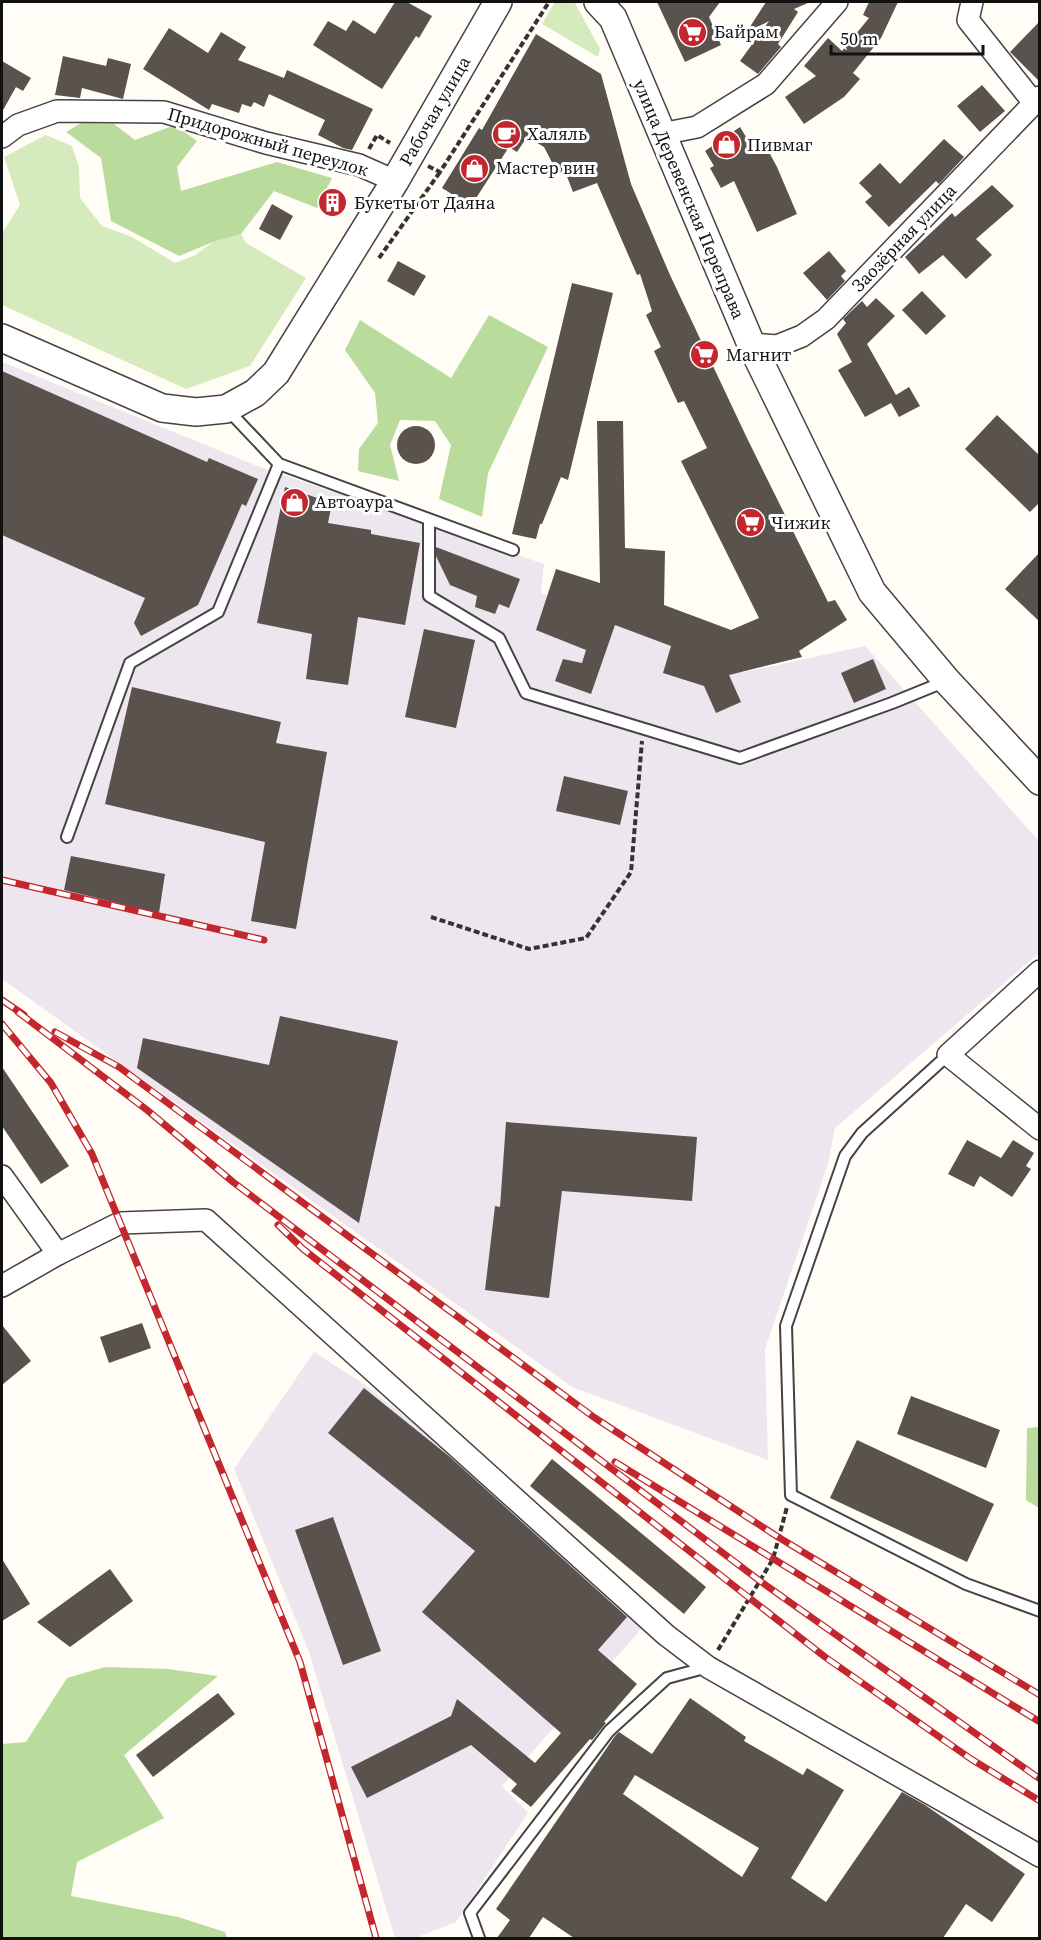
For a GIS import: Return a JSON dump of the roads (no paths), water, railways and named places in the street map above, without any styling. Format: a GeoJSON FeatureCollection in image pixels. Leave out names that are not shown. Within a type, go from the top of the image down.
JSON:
{"type":"FeatureCollection","features":[{"type":"Feature","properties":{"kind":"street","name":"Рабочая улица"},"geometry":{"type":"LineString","coordinates":[[226,409],[255,393],[276,374],[394,180],[498,2]]}},
{"type":"Feature","properties":{"kind":"street","name":"улица Деревенская Переправа"},"geometry":{"type":"LineString","coordinates":[[598,2],[613,18],[751,344],[872,592],[946,681],[1040,781]]}},
{"type":"Feature","properties":{"kind":"street"},"geometry":{"type":"LineString","coordinates":[[662,134],[697,127],[766,84],[837,2]]}},
{"type":"Feature","properties":{"kind":"street"},"geometry":{"type":"LineString","coordinates":[[972,2],[968,20],[1037,100]]}},
{"type":"Feature","properties":{"kind":"street","name":"Заозёрная улица"},"geometry":{"type":"LineString","coordinates":[[751,344],[777,346],[802,336],[826,319],[1037,100]]}},
{"type":"Feature","properties":{"kind":"street","name":"Придорожный переулок"},"geometry":{"type":"LineString","coordinates":[[2,136],[18,125],[57,111],[164,112],[266,143],[359,165],[394,180]]}},
{"type":"Feature","properties":{"kind":"street"},"geometry":{"type":"LineString","coordinates":[[2,338],[162,408],[196,412],[226,409]]}},
{"type":"Feature","properties":{"kind":"street"},"geometry":{"type":"LineString","coordinates":[[1040,971],[948,1055],[1040,1129]]}},
{"type":"Feature","properties":{"kind":"street"},"geometry":{"type":"LineString","coordinates":[[2,1176],[58,1254]]}},
{"type":"Feature","properties":{"kind":"street"},"geometry":{"type":"LineString","coordinates":[[2,1286],[58,1254],[120,1223],[207,1220],[666,1635],[708,1667],[1040,1856]]}},
{"type":"Feature","properties":{"kind":"lane"},"geometry":{"type":"LineString","coordinates":[[226,409],[279,464],[513,550]]}},
{"type":"Feature","properties":{"kind":"lane"},"geometry":{"type":"LineString","coordinates":[[67,837],[130,663],[218,612],[279,464]]}},
{"type":"Feature","properties":{"kind":"lane"},"geometry":{"type":"LineString","coordinates":[[429,520],[429,596],[499,638],[526,693],[740,758],[946,681]]}},
{"type":"Feature","properties":{"kind":"lane"},"geometry":{"type":"LineString","coordinates":[[948,1055],[862,1133],[845,1156],[786,1326],[791,1495],[966,1584],[1040,1611]]}},
{"type":"Feature","properties":{"kind":"lane"},"geometry":{"type":"LineString","coordinates":[[479,1938],[470,1913],[609,1731],[667,1678],[708,1667]]}},
{"type":"Feature","properties":{"kind":"railway"},"geometry":{"type":"LineString","coordinates":[[2,880],[264,940]]}},
{"type":"Feature","properties":{"kind":"railway"},"geometry":{"type":"LineString","coordinates":[[2,1000],[24,1015]]}},
{"type":"Feature","properties":{"kind":"railway"},"geometry":{"type":"LineString","coordinates":[[18,1012],[147,1110],[233,1182],[760,1581],[1040,1779]]}},
{"type":"Feature","properties":{"kind":"railway"},"geometry":{"type":"LineString","coordinates":[[2,1024],[51,1083],[92,1154],[300,1662],[376,1938]]}},
{"type":"Feature","properties":{"kind":"railway"},"geometry":{"type":"LineString","coordinates":[[55,1032],[119,1067],[595,1418],[778,1537],[1040,1695]]}},
{"type":"Feature","properties":{"kind":"railway"},"geometry":{"type":"LineString","coordinates":[[278,1225],[303,1249],[825,1657],[971,1759],[1040,1801]]}},
{"type":"Feature","properties":{"kind":"railway"},"geometry":{"type":"LineString","coordinates":[[615,1462],[1040,1722]]}},
{"type":"Feature","properties":{"kind":"place","name":"Байрам"},"geometry":{"type":"Point","coordinates":[693,32]}},
{"type":"Feature","properties":{"kind":"place","name":"Халяль"},"geometry":{"type":"Point","coordinates":[506,134]}},
{"type":"Feature","properties":{"kind":"place","name":"Пивмаг"},"geometry":{"type":"Point","coordinates":[726,145]}},
{"type":"Feature","properties":{"kind":"place","name":"Мастер вин"},"geometry":{"type":"Point","coordinates":[475,168]}},
{"type":"Feature","properties":{"kind":"place","name":"Букеты от Даяна"},"geometry":{"type":"Point","coordinates":[333,203]}},
{"type":"Feature","properties":{"kind":"place","name":"Магнит"},"geometry":{"type":"Point","coordinates":[705,355]}},
{"type":"Feature","properties":{"kind":"place","name":"Автоаура"},"geometry":{"type":"Point","coordinates":[294,502]}},
{"type":"Feature","properties":{"kind":"place","name":"Чижик"},"geometry":{"type":"Point","coordinates":[750,523]}}]}
